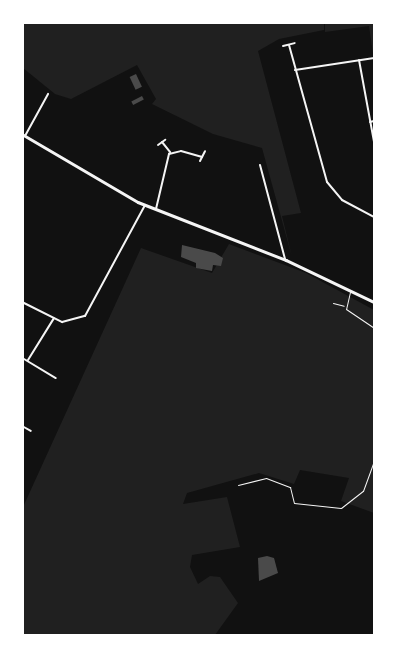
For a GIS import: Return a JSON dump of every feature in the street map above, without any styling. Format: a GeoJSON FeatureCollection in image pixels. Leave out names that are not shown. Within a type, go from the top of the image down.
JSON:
{"type":"FeatureCollection","features":[{"type":"Feature","properties":{"kind":"street"},"geometry":{"type":"LineString","coordinates":[[283,46],[294,43]]}},
{"type":"Feature","properties":{"kind":"street"},"geometry":{"type":"LineString","coordinates":[[288,45],[327,182],[342,200],[374,217]]}},
{"type":"Feature","properties":{"kind":"street"},"geometry":{"type":"LineString","coordinates":[[295,70],[374,58]]}},
{"type":"Feature","properties":{"kind":"street"},"geometry":{"type":"LineString","coordinates":[[358,60],[374,142]]}},
{"type":"Feature","properties":{"kind":"street"},"geometry":{"type":"LineString","coordinates":[[48,94],[24,135],[145,205],[286,260],[374,302]]}},
{"type":"Feature","properties":{"kind":"street"},"geometry":{"type":"LineString","coordinates":[[370,122],[374,121]]}},
{"type":"Feature","properties":{"kind":"street"},"geometry":{"type":"LineString","coordinates":[[158,145],[165,140]]}},
{"type":"Feature","properties":{"kind":"street"},"geometry":{"type":"LineString","coordinates":[[162,142],[171,153]]}},
{"type":"Feature","properties":{"kind":"street"},"geometry":{"type":"LineString","coordinates":[[171,153],[185,151],[202,157]]}},
{"type":"Feature","properties":{"kind":"street"},"geometry":{"type":"LineString","coordinates":[[200,161],[205,151]]}},
{"type":"Feature","properties":{"kind":"street"},"geometry":{"type":"LineString","coordinates":[[156,209],[171,153]]}},
{"type":"Feature","properties":{"kind":"street"},"geometry":{"type":"LineString","coordinates":[[260,165],[286,260]]}},
{"type":"Feature","properties":{"kind":"street"},"geometry":{"type":"LineString","coordinates":[[22,302],[54,318],[71,322],[88,313],[145,205]]}},
{"type":"Feature","properties":{"kind":"street"},"geometry":{"type":"LineString","coordinates":[[28,360],[54,318]]}},
{"type":"Feature","properties":{"kind":"street"},"geometry":{"type":"LineString","coordinates":[[24,358],[56,378]]}},
{"type":"Feature","properties":{"kind":"street"},"geometry":{"type":"LineString","coordinates":[[22,426],[31,431]]}},
{"type":"Feature","properties":{"kind":"street"},"geometry":{"type":"LineString","coordinates":[[24,432],[26,428]]}},
{"type":"Feature","properties":{"kind":"lane"},"geometry":{"type":"LineString","coordinates":[[344,306],[350,291]]}},
{"type":"Feature","properties":{"kind":"lane"},"geometry":{"type":"LineString","coordinates":[[333,303],[344,306],[374,328]]}},
{"type":"Feature","properties":{"kind":"lane"},"geometry":{"type":"LineString","coordinates":[[238,485],[266,478],[290,486],[294,503],[341,508],[363,491],[374,460]]}},
{"type":"Feature","properties":{"kind":"shaded area"},"geometry":{"type":"Polygon","coordinates":[[[22,23],[324,23],[324,30],[279,39],[258,51],[301,213],[282,216],[292,257],[262,148],[213,134],[152,104],[156,99],[137,65],[71,99],[55,94],[23,68],[22,23]]]}},
{"type":"Feature","properties":{"kind":"shaded area"},"geometry":{"type":"Polygon","coordinates":[[[325,23],[374,23],[373,54],[369,26],[325,32],[325,23]]]}},
{"type":"Feature","properties":{"kind":"shaded area"},"geometry":{"type":"Polygon","coordinates":[[[229,244],[306,273],[374,310],[374,513],[341,501],[349,478],[300,470],[294,484],[259,473],[187,493],[183,504],[227,497],[240,547],[192,555],[190,567],[198,584],[210,576],[220,577],[238,603],[215,635],[23,636],[23,507],[141,248],[212,273],[229,244]]]}},
{"type":"Feature","properties":{"kind":"building"},"geometry":{"type":"Polygon","coordinates":[[[136,74],[142,87],[136,90],[130,77],[136,74]]]}},
{"type":"Feature","properties":{"kind":"building"},"geometry":{"type":"Polygon","coordinates":[[[142,96],[144,100],[133,105],[131,101],[142,96]]]}},
{"type":"Feature","properties":{"kind":"building"},"geometry":{"type":"Polygon","coordinates":[[[182,245],[215,253],[223,258],[221,266],[213,265],[212,271],[196,268],[196,263],[181,257],[182,245]]]}},
{"type":"Feature","properties":{"kind":"building"},"geometry":{"type":"Polygon","coordinates":[[[267,556],[274,558],[278,573],[259,581],[258,558],[267,556]]]}}]}
